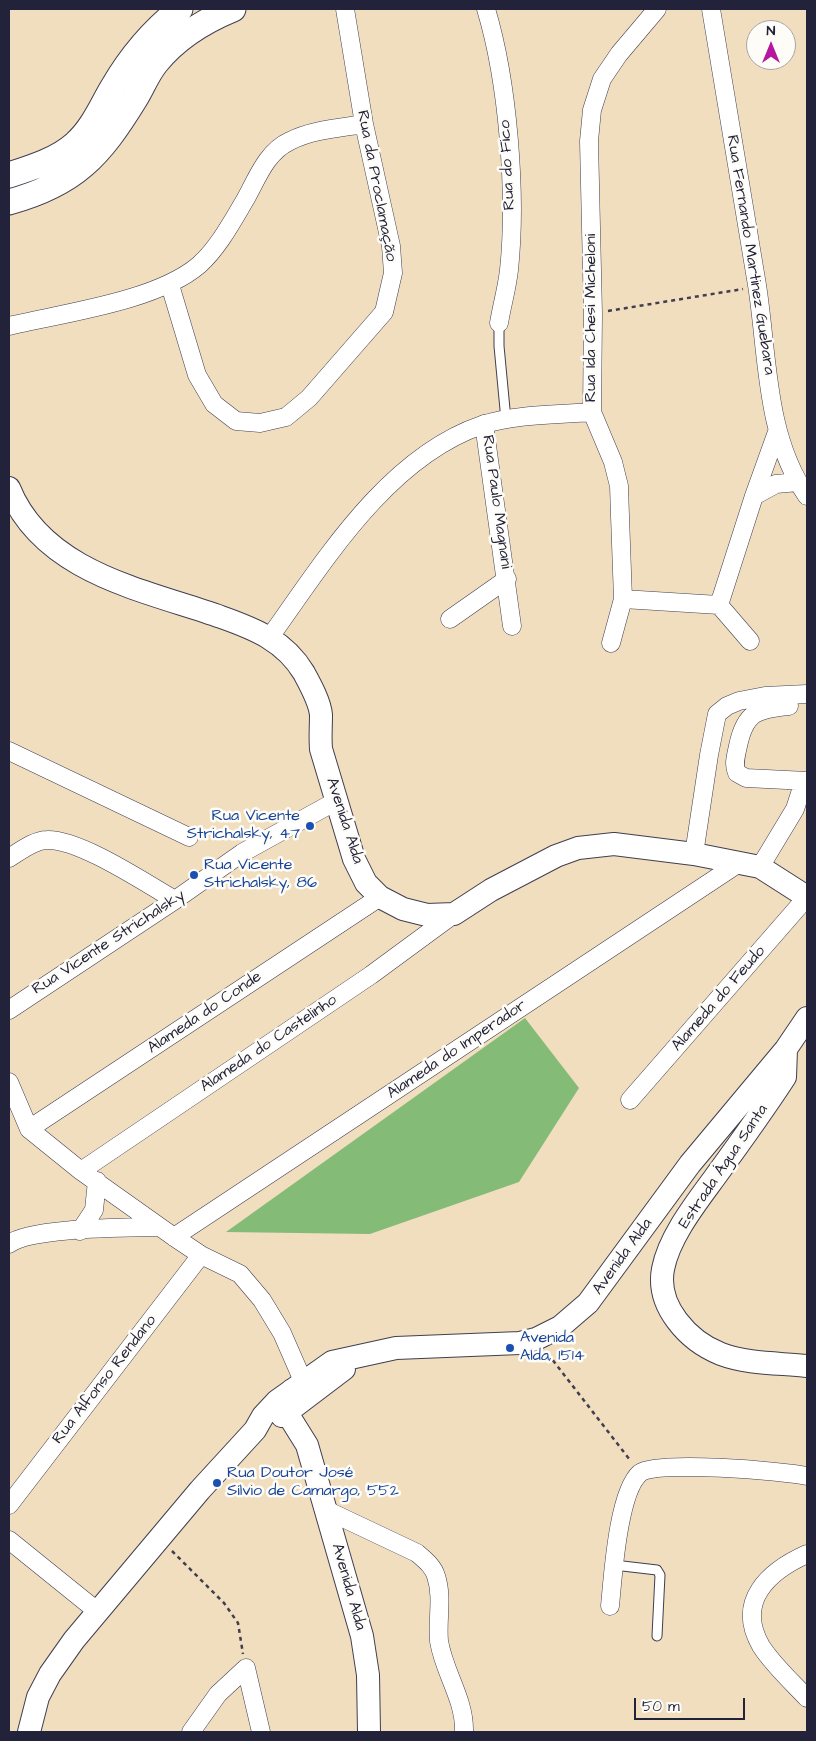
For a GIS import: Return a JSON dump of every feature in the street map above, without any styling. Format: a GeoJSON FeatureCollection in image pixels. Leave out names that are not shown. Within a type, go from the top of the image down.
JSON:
{"type":"FeatureCollection","features":[{"type":"Feature","properties":{"kind":"main road"},"geometry":{"type":"LineString","coordinates":[[9,175],[44,163],[74,145],[95,121],[136,50],[161,24],[180,9]]}},
{"type":"Feature","properties":{"kind":"main road"},"geometry":{"type":"LineString","coordinates":[[9,202],[31,196],[63,182],[92,159],[112,135],[155,64],[179,39],[214,17],[233,9]]}},
{"type":"Feature","properties":{"kind":"street","name":"Rua da Proclamação"},"geometry":{"type":"LineString","coordinates":[[170,285],[197,375],[214,404],[236,421],[260,423],[286,417],[309,398],[384,312],[390,294],[393,273],[391,246],[364,124],[345,9]]}},
{"type":"Feature","properties":{"kind":"street","name":"Rua do Fico"},"geometry":{"type":"LineString","coordinates":[[486,9],[497,54],[509,155],[511,212],[509,269],[498,323]]}},
{"type":"Feature","properties":{"kind":"street","name":"Rua Ida Chesi Micheloni"},"geometry":{"type":"LineString","coordinates":[[610,643],[623,599],[619,486],[613,462],[592,412],[593,314],[589,140],[592,110],[602,79],[619,54],[657,9]]}},
{"type":"Feature","properties":{"kind":"street","name":"Rua Fernando Martinez Guebara"},"geometry":{"type":"LineString","coordinates":[[711,9],[757,286],[777,432],[802,489]]}},
{"type":"Feature","properties":{"kind":"street"},"geometry":{"type":"LineString","coordinates":[[9,326],[138,296],[170,285],[199,264],[223,236],[246,199],[257,174],[271,156],[288,141],[319,132],[364,124]]}},
{"type":"Feature","properties":{"kind":"street"},"geometry":{"type":"LineString","coordinates":[[270,637],[344,534],[367,507],[424,457],[461,433],[484,424],[506,420],[592,412]]}},
{"type":"Feature","properties":{"kind":"street","name":"Rua Paulo Magnani"},"geometry":{"type":"LineString","coordinates":[[484,424],[507,579],[512,626]]}},
{"type":"Feature","properties":{"kind":"street"},"geometry":{"type":"LineString","coordinates":[[719,605],[777,432]]}},
{"type":"Feature","properties":{"kind":"street"},"geometry":{"type":"LineString","coordinates":[[754,496],[776,484],[802,489]]}},
{"type":"Feature","properties":{"kind":"street","name":"Avenida Alda"},"geometry":{"type":"LineString","coordinates":[[9,488],[14,501],[32,527],[44,539],[70,558],[122,585],[219,616],[270,637],[297,664],[314,694],[321,714],[319,731],[322,749],[354,859],[366,883],[380,897],[403,910],[427,915],[454,914],[535,865],[578,848],[614,844],[694,854],[750,865],[807,897]]}},
{"type":"Feature","properties":{"kind":"street","name":"Rua Paulo Magnani"},"geometry":{"type":"LineString","coordinates":[[450,619],[507,579]]}},
{"type":"Feature","properties":{"kind":"street"},"geometry":{"type":"LineString","coordinates":[[623,599],[719,605],[750,641]]}},
{"type":"Feature","properties":{"kind":"street"},"geometry":{"type":"LineString","coordinates":[[694,854],[709,755],[718,714],[727,706],[739,701],[765,696],[807,694]]}},
{"type":"Feature","properties":{"kind":"street"},"geometry":{"type":"LineString","coordinates":[[750,865],[795,809],[806,781],[746,778],[737,773],[734,766],[741,732],[750,715],[767,708],[807,705]]}},
{"type":"Feature","properties":{"kind":"street"},"geometry":{"type":"LineString","coordinates":[[9,751],[189,837]]}},
{"type":"Feature","properties":{"kind":"street","name":"Rua Vicente Strichalsky"},"geometry":{"type":"LineString","coordinates":[[9,1010],[176,900],[242,852],[338,800]]}},
{"type":"Feature","properties":{"kind":"street"},"geometry":{"type":"LineString","coordinates":[[9,858],[45,839],[62,841],[85,850],[176,900]]}},
{"type":"Feature","properties":{"kind":"street","name":"Alameda do Imperador"},"geometry":{"type":"LineString","coordinates":[[167,1232],[750,865]]}},
{"type":"Feature","properties":{"kind":"street","name":"Alameda do Conde"},"geometry":{"type":"LineString","coordinates":[[30,1130],[380,897]]}},
{"type":"Feature","properties":{"kind":"street","name":"Alameda do Feudo"},"geometry":{"type":"LineString","coordinates":[[630,1100],[807,897]]}},
{"type":"Feature","properties":{"kind":"street","name":"Alameda do Castelinho"},"geometry":{"type":"LineString","coordinates":[[81,1171],[371,975],[454,914]]}},
{"type":"Feature","properties":{"kind":"street","name":"Avenida Alda"},"geometry":{"type":"LineString","coordinates":[[255,1430],[263,1416],[302,1389],[332,1362],[396,1348],[486,1345],[536,1339],[560,1327],[588,1303],[690,1164],[786,1049],[807,1018]]}},
{"type":"Feature","properties":{"kind":"street","name":"Estrada Água Santa"},"geometry":{"type":"LineString","coordinates":[[786,1049],[785,1077],[686,1218],[663,1269],[663,1293],[675,1319],[696,1340],[721,1354],[748,1360],[807,1366]]}},
{"type":"Feature","properties":{"kind":"street"},"geometry":{"type":"LineString","coordinates":[[9,1082],[30,1130],[81,1171],[98,1181],[167,1232],[202,1255],[240,1274],[262,1300],[282,1333],[302,1389]]}},
{"type":"Feature","properties":{"kind":"street"},"geometry":{"type":"LineString","coordinates":[[80,1231],[94,1210],[98,1181]]}},
{"type":"Feature","properties":{"kind":"street"},"geometry":{"type":"LineString","coordinates":[[9,1244],[16,1238],[37,1234],[80,1231],[167,1232]]}},
{"type":"Feature","properties":{"kind":"street","name":"Rua Alfonso Rendano"},"geometry":{"type":"LineString","coordinates":[[9,1505],[202,1255]]}},
{"type":"Feature","properties":{"kind":"street","name":"Avenida Alda"},"geometry":{"type":"LineString","coordinates":[[255,1430],[288,1413],[302,1389]]}},
{"type":"Feature","properties":{"kind":"street","name":"Avenida Alda"},"geometry":{"type":"LineString","coordinates":[[302,1389],[307,1445],[362,1636],[368,1676],[369,1732]]}},
{"type":"Feature","properties":{"kind":"street","name":"Avenida Alda"},"geometry":{"type":"LineString","coordinates":[[288,1413],[307,1445]]}},
{"type":"Feature","properties":{"kind":"street"},"geometry":{"type":"LineString","coordinates":[[29,1732],[38,1697],[46,1682],[98,1611],[159,1538],[255,1430]]}},
{"type":"Feature","properties":{"kind":"street"},"geometry":{"type":"LineString","coordinates":[[610,1606],[614,1564],[627,1493],[640,1473],[653,1468],[676,1466],[807,1476]]}},
{"type":"Feature","properties":{"kind":"street"},"geometry":{"type":"LineString","coordinates":[[324,1509],[417,1553],[430,1564],[436,1574],[439,1588],[439,1640],[443,1657],[459,1696],[463,1711],[464,1732]]}},
{"type":"Feature","properties":{"kind":"street"},"geometry":{"type":"LineString","coordinates":[[9,1540],[98,1611]]}},
{"type":"Feature","properties":{"kind":"street"},"geometry":{"type":"LineString","coordinates":[[807,1554],[774,1571],[760,1587],[753,1605],[753,1626],[761,1646],[807,1698]]}},
{"type":"Feature","properties":{"kind":"street"},"geometry":{"type":"LineString","coordinates":[[191,1732],[218,1694],[246,1668],[261,1732]]}},
{"type":"Feature","properties":{"kind":"lane"},"geometry":{"type":"LineString","coordinates":[[498,323],[498,346],[506,420]]}},
{"type":"Feature","properties":{"kind":"lane"},"geometry":{"type":"LineString","coordinates":[[614,1564],[649,1568],[657,1570],[660,1575],[657,1636]]}},
{"type":"Feature","properties":{"kind":"path"},"geometry":{"type":"LineString","coordinates":[[593,314],[757,286]]}},
{"type":"Feature","properties":{"kind":"path"},"geometry":{"type":"LineString","coordinates":[[536,1339],[640,1473]]}},
{"type":"Feature","properties":{"kind":"path"},"geometry":{"type":"LineString","coordinates":[[159,1538],[224,1603],[238,1623],[246,1668]]}},
{"type":"Feature","properties":{"kind":"green space"},"geometry":{"type":"Polygon","coordinates":[[[525,1018],[579,1088],[519,1182],[370,1234],[226,1232],[525,1018]]]}},
{"type":"Feature","properties":{"kind":"place","name":"Rua Vicente Strichalsky, 47"},"geometry":{"type":"Point","coordinates":[310,826]}},
{"type":"Feature","properties":{"kind":"place","name":"Rua Vicente Strichalsky, 86"},"geometry":{"type":"Point","coordinates":[194,875]}},
{"type":"Feature","properties":{"kind":"place","name":"Avenida Alda, 1514"},"geometry":{"type":"Point","coordinates":[510,1348]}},
{"type":"Feature","properties":{"kind":"place","name":"Rua Doutor José Sílvio de Camargo, 552"},"geometry":{"type":"Point","coordinates":[217,1483]}}]}
